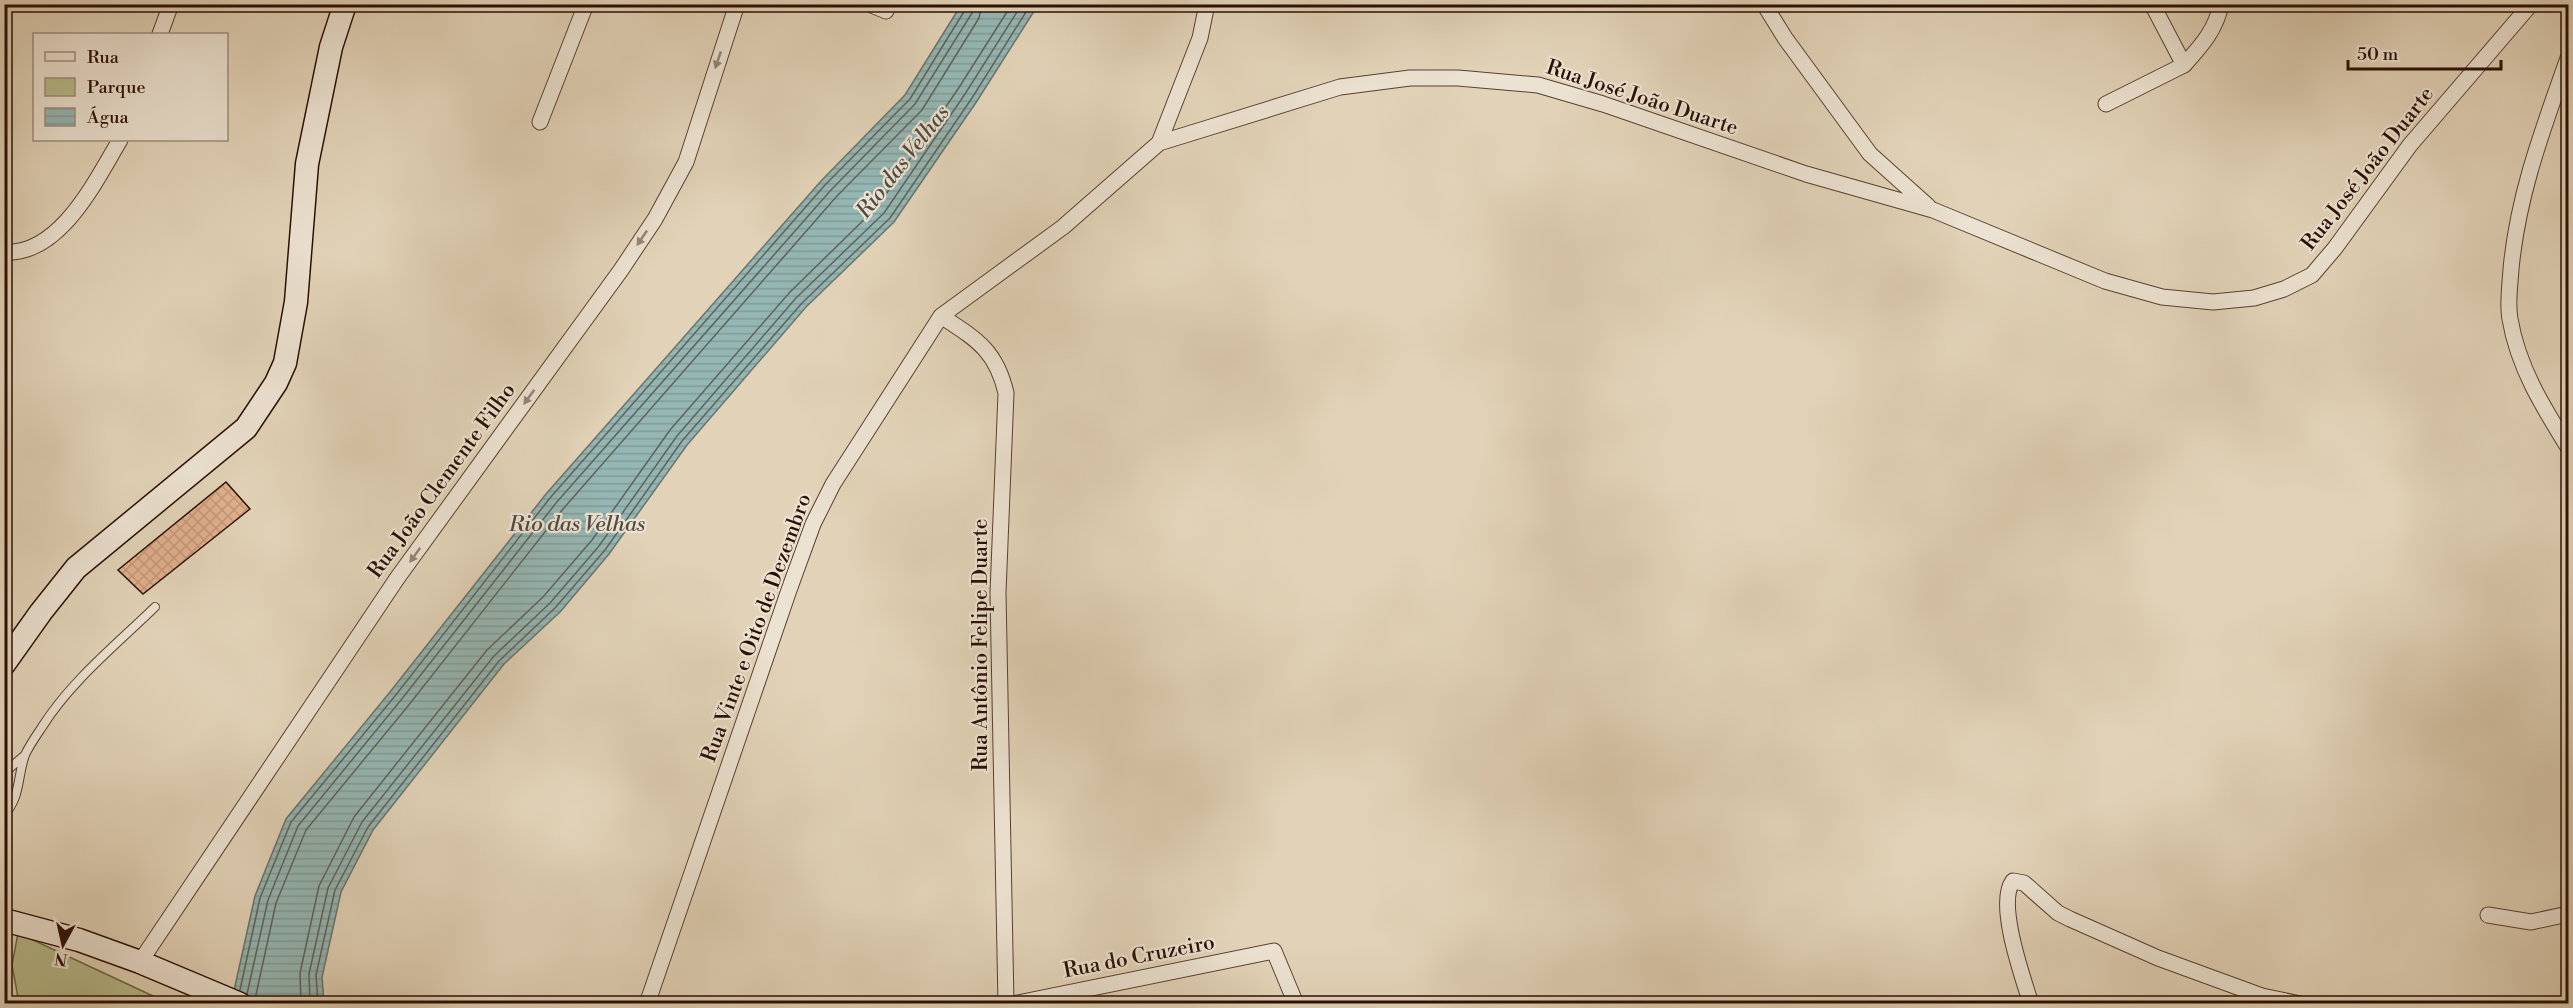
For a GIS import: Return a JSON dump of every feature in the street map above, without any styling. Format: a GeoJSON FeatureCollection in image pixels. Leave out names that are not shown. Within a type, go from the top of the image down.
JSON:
{"type":"FeatureCollection","features":[{"type":"Feature","properties":{"kind":"main road"},"geometry":{"type":"LineString","coordinates":[[4,664],[76,568],[246,428],[276,383],[285,363],[296,302],[307,164],[331,47],[345,4]]}},
{"type":"Feature","properties":{"kind":"main road"},"geometry":{"type":"LineString","coordinates":[[4,920],[79,940],[140,962],[240,1004]]}},
{"type":"Feature","properties":{"kind":"street"},"geometry":{"type":"LineString","coordinates":[[160,33],[171,4]]}},
{"type":"Feature","properties":{"kind":"street"},"geometry":{"type":"LineString","coordinates":[[540,122],[586,4]]}},
{"type":"Feature","properties":{"kind":"street","name":"Rua João Clemente Filho"},"geometry":{"type":"LineString","coordinates":[[140,962],[398,577],[621,270],[655,219],[686,162],[737,4]]}},
{"type":"Feature","properties":{"kind":"street"},"geometry":{"type":"LineString","coordinates":[[868,4],[886,11]]}},
{"type":"Feature","properties":{"kind":"street","name":"Rua Vinte e Oito de Dezembro"},"geometry":{"type":"LineString","coordinates":[[647,1004],[813,524],[833,483],[941,315],[1063,227],[1159,143],[1200,38],[1207,4]]}},
{"type":"Feature","properties":{"kind":"street","name":"Rua José João Duarte"},"geometry":{"type":"LineString","coordinates":[[1764,4],[1785,38],[1870,154],[1933,210]]}},
{"type":"Feature","properties":{"kind":"street"},"geometry":{"type":"LineString","coordinates":[[2152,4],[2184,65]]}},
{"type":"Feature","properties":{"kind":"street"},"geometry":{"type":"LineString","coordinates":[[2106,104],[2184,65],[2205,42],[2218,18],[2221,4]]}},
{"type":"Feature","properties":{"kind":"street","name":"Rua José João Duarte"},"geometry":{"type":"LineString","coordinates":[[1159,143],[1340,87],[1410,78],[1458,78],[1538,85],[1603,104],[1806,174],[1933,210],[2105,281],[2162,297],[2213,302],[2254,298],[2284,289],[2312,275],[2335,248],[2410,145],[2532,4]]}},
{"type":"Feature","properties":{"kind":"street"},"geometry":{"type":"LineString","coordinates":[[2568,58],[2526,182],[2515,237],[2509,296],[2512,329],[2525,373],[2568,447]]}},
{"type":"Feature","properties":{"kind":"street"},"geometry":{"type":"LineString","coordinates":[[4,252],[15,253],[44,242],[63,225],[85,198],[119,141]]}},
{"type":"Feature","properties":{"kind":"street","name":"Rua Antônio Felipe Duarte"},"geometry":{"type":"LineString","coordinates":[[941,315],[994,358],[1006,393],[998,593],[1006,1004]]}},
{"type":"Feature","properties":{"kind":"street"},"geometry":{"type":"LineString","coordinates":[[2031,1004],[2009,924],[2009,887],[2013,881],[2018,880],[2070,920],[2158,958],[2262,996],[2300,1004]]}},
{"type":"Feature","properties":{"kind":"street"},"geometry":{"type":"LineString","coordinates":[[2488,915],[2531,922],[2568,914]]}},
{"type":"Feature","properties":{"kind":"street","name":"Rua do Cruzeiro"},"geometry":{"type":"LineString","coordinates":[[1013,1004],[1274,951],[1296,1004]]}},
{"type":"Feature","properties":{"kind":"lane"},"geometry":{"type":"LineString","coordinates":[[4,773],[25,755],[65,695],[155,607]]}},
{"type":"Feature","properties":{"kind":"lane"},"geometry":{"type":"LineString","coordinates":[[4,815],[12,807],[19,790],[25,755]]}},
{"type":"Feature","properties":{"kind":"green space"},"geometry":{"type":"Polygon","coordinates":[[[18,933],[168,1003],[19,1003],[12,965],[18,933]]]}},
{"type":"Feature","properties":{"kind":"water","name":"Rio das Velhas"},"geometry":{"type":"Polygon","coordinates":[[[961,5],[1038,5],[977,101],[894,222],[806,307],[687,445],[609,554],[560,612],[504,664],[373,830],[341,892],[322,977],[324,1003],[231,1004],[255,896],[286,819],[390,692],[546,494],[821,181],[905,95],[961,5]]]}},
{"type":"Feature","properties":{"kind":"building"},"geometry":{"type":"Polygon","coordinates":[[[226,482],[250,509],[143,594],[118,570],[226,482]]]}}]}
